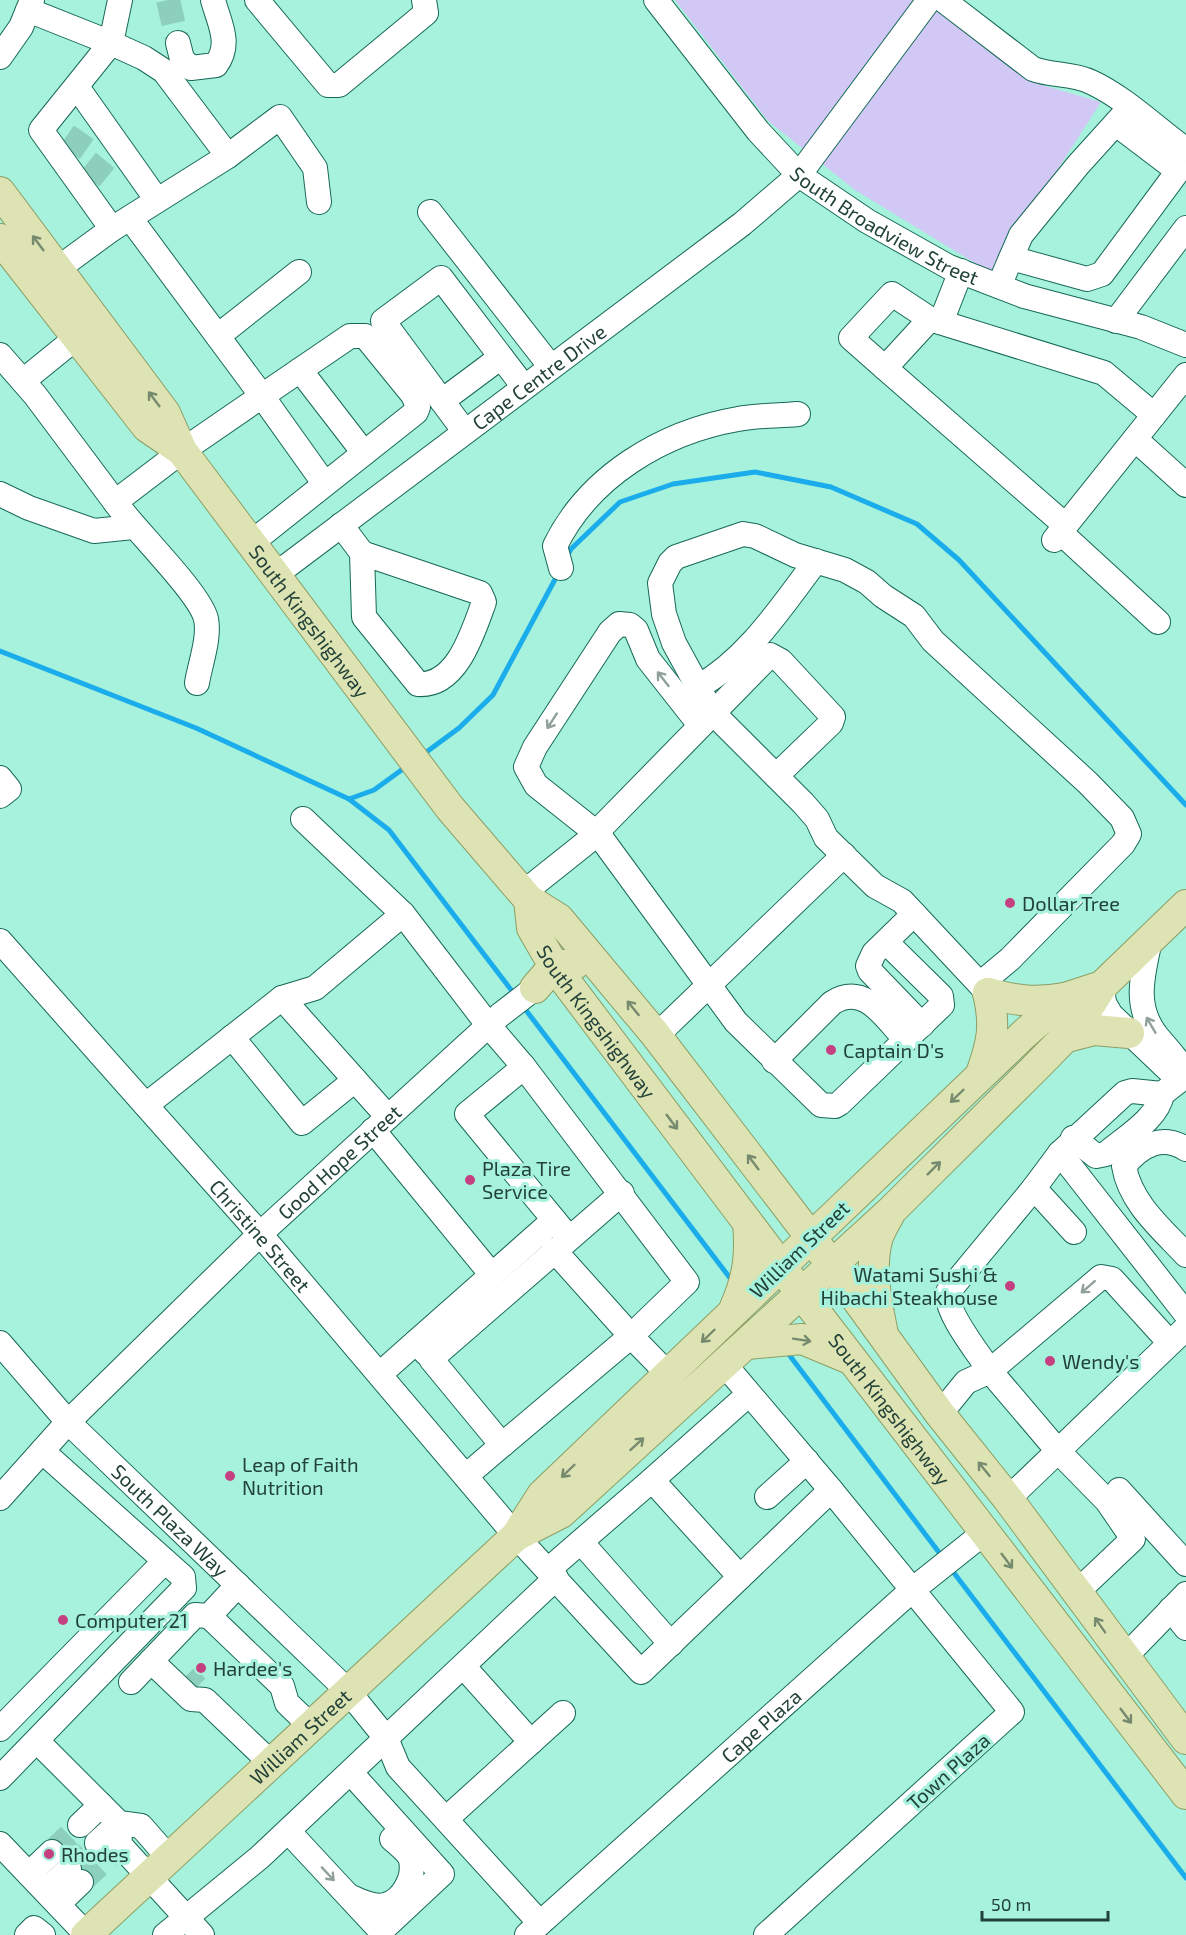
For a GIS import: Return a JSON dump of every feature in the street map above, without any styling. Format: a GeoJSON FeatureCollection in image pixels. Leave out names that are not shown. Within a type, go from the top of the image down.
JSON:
{"type":"FeatureCollection","features":[{"type":"Feature","properties":{"kind":"main road","name":"South Kingshighway"},"geometry":{"type":"LineString","coordinates":[[0,192],[165,413],[182,451],[387,726],[450,808],[526,896],[559,919],[656,1036],[811,1237],[940,1414],[1008,1499],[1186,1739]]}},
{"type":"Feature","properties":{"kind":"main road","name":"South Kingshighway"},"geometry":{"type":"LineString","coordinates":[[0,238],[147,427],[182,451]]}},
{"type":"Feature","properties":{"kind":"main road","name":"South Kingshighway"},"geometry":{"type":"LineString","coordinates":[[526,896],[532,928],[555,966],[853,1360],[974,1541],[1186,1794]]}},
{"type":"Feature","properties":{"kind":"main road","name":"William Street"},"geometry":{"type":"LineString","coordinates":[[516,1536],[561,1513],[892,1210],[1078,1024],[1102,986],[1186,905]]}},
{"type":"Feature","properties":{"kind":"main road"},"geometry":{"type":"LineString","coordinates":[[534,988],[555,966],[581,965],[608,978]]}},
{"type":"Feature","properties":{"kind":"main road","name":"William Street"},"geometry":{"type":"LineString","coordinates":[[86,1935],[516,1536],[542,1495],[981,1074],[1065,998],[1102,986]]}},
{"type":"Feature","properties":{"kind":"main road"},"geometry":{"type":"LineString","coordinates":[[534,988],[548,987],[576,996]]}},
{"type":"Feature","properties":{"kind":"main road"},"geometry":{"type":"LineString","coordinates":[[984,988],[1011,1000],[1037,1003],[1065,998]]}},
{"type":"Feature","properties":{"kind":"main road"},"geometry":{"type":"LineString","coordinates":[[981,1074],[992,1042],[993,1015],[984,988]]}},
{"type":"Feature","properties":{"kind":"main road"},"geometry":{"type":"LineString","coordinates":[[1063,1038],[1094,1030],[1129,1033]]}},
{"type":"Feature","properties":{"kind":"main road"},"geometry":{"type":"LineString","coordinates":[[772,1187],[799,1199],[822,1202],[855,1194]]}},
{"type":"Feature","properties":{"kind":"main road"},"geometry":{"type":"LineString","coordinates":[[884,1337],[876,1300],[874,1271],[877,1240],[892,1210]]}},
{"type":"Feature","properties":{"kind":"main road"},"geometry":{"type":"LineString","coordinates":[[733,1311],[746,1281],[751,1250],[748,1223]]}},
{"type":"Feature","properties":{"kind":"main road"},"geometry":{"type":"LineString","coordinates":[[747,1344],[802,1339],[853,1360]]}},
{"type":"Feature","properties":{"kind":"street"},"geometry":{"type":"LineString","coordinates":[[178,43],[182,59],[191,68],[216,65],[224,51],[225,41],[213,0]]}},
{"type":"Feature","properties":{"kind":"street"},"geometry":{"type":"LineString","coordinates":[[257,0],[328,85],[339,85],[426,13],[424,0]]}},
{"type":"Feature","properties":{"kind":"street","name":"South Broadview Street"},"geometry":{"type":"LineString","coordinates":[[656,0],[758,131],[799,175],[867,220],[961,271],[1024,296],[1116,321],[1186,345]]}},
{"type":"Feature","properties":{"kind":"street","name":"Cape Centre Drive"},"geometry":{"type":"LineString","coordinates":[[275,575],[742,224],[799,175],[929,0]]}},
{"type":"Feature","properties":{"kind":"street"},"geometry":{"type":"LineString","coordinates":[[943,0],[1033,69],[1046,74],[1071,75],[1091,82],[1178,171],[1102,274],[1088,279],[1011,258]]}},
{"type":"Feature","properties":{"kind":"street"},"geometry":{"type":"LineString","coordinates":[[119,4],[111,43],[41,130],[67,157],[86,184],[218,336],[324,483]]}},
{"type":"Feature","properties":{"kind":"street"},"geometry":{"type":"LineString","coordinates":[[0,57],[21,27],[30,5],[144,58],[164,71],[228,156]]}},
{"type":"Feature","properties":{"kind":"street"},"geometry":{"type":"LineString","coordinates":[[77,87],[93,119],[157,200]]}},
{"type":"Feature","properties":{"kind":"street"},"geometry":{"type":"LineString","coordinates":[[1122,116],[1186,150]]}},
{"type":"Feature","properties":{"kind":"street"},"geometry":{"type":"LineString","coordinates":[[999,286],[1021,235],[1078,165],[1122,116]]}},
{"type":"Feature","properties":{"kind":"street"},"geometry":{"type":"LineString","coordinates":[[71,259],[121,223],[228,156],[280,117],[315,168],[319,202]]}},
{"type":"Feature","properties":{"kind":"street"},"geometry":{"type":"LineString","coordinates":[[1116,321],[1184,231],[1149,210]]}},
{"type":"Feature","properties":{"kind":"street"},"geometry":{"type":"LineString","coordinates":[[430,212],[552,367]]}},
{"type":"Feature","properties":{"kind":"street"},"geometry":{"type":"LineString","coordinates":[[885,368],[936,321],[961,271]]}},
{"type":"Feature","properties":{"kind":"street"},"geometry":{"type":"LineString","coordinates":[[218,336],[299,272]]}},
{"type":"Feature","properties":{"kind":"street"},"geometry":{"type":"LineString","coordinates":[[465,432],[383,321],[441,278],[524,387]]}},
{"type":"Feature","properties":{"kind":"street"},"geometry":{"type":"LineString","coordinates":[[1155,415],[1104,373],[936,321],[891,294],[851,338],[1158,622]]}},
{"type":"Feature","properties":{"kind":"street"},"geometry":{"type":"LineString","coordinates":[[115,502],[182,451],[350,336],[358,334],[365,336],[413,395],[418,407],[416,412],[251,543]]}},
{"type":"Feature","properties":{"kind":"street"},"geometry":{"type":"LineString","coordinates":[[23,381],[76,338]]}},
{"type":"Feature","properties":{"kind":"street"},"geometry":{"type":"LineString","coordinates":[[0,355],[23,381],[133,527],[198,601],[207,627],[197,683]]}},
{"type":"Feature","properties":{"kind":"street"},"geometry":{"type":"LineString","coordinates":[[442,401],[501,357]]}},
{"type":"Feature","properties":{"kind":"street"},"geometry":{"type":"LineString","coordinates":[[300,370],[364,453]]}},
{"type":"Feature","properties":{"kind":"street"},"geometry":{"type":"LineString","coordinates":[[1060,532],[1186,375]]}},
{"type":"Feature","properties":{"kind":"street"},"geometry":{"type":"LineString","coordinates":[[561,568],[555,546],[566,522],[610,476],[639,455],[706,426],[738,419],[798,414]]}},
{"type":"Feature","properties":{"kind":"street"},"geometry":{"type":"LineString","coordinates":[[1135,439],[1186,485]]}},
{"type":"Feature","properties":{"kind":"street"},"geometry":{"type":"LineString","coordinates":[[0,494],[29,508],[94,531],[133,527]]}},
{"type":"Feature","properties":{"kind":"street"},"geometry":{"type":"LineString","coordinates":[[341,525],[362,553],[480,592],[484,602],[469,642],[446,676],[431,685],[418,684],[363,617],[362,553]]}},
{"type":"Feature","properties":{"kind":"street"},"geometry":{"type":"LineString","coordinates":[[706,718],[698,687],[674,643],[664,614],[660,583],[670,563],[676,557],[743,534],[755,536],[795,555],[845,570],[914,616],[933,641],[1004,709],[1088,783],[1122,818],[1129,834],[1123,844],[984,988],[902,901],[875,886],[826,838],[817,819],[776,776],[706,718],[648,659],[636,630],[624,623],[615,626],[531,753],[526,767],[536,785],[596,833],[736,1022],[814,1101],[821,1105],[835,1106],[939,1009],[942,999],[886,942]]}},
{"type":"Feature","properties":{"kind":"street"},"geometry":{"type":"LineString","coordinates":[[698,687],[721,671],[771,623],[816,561]]}},
{"type":"Feature","properties":{"kind":"street"},"geometry":{"type":"LineString","coordinates":[[526,896],[596,833],[770,655],[781,661],[833,717],[831,723],[776,776]]}},
{"type":"Feature","properties":{"kind":"street"},"geometry":{"type":"LineString","coordinates":[[0,778],[9,789],[0,796]]}},
{"type":"Feature","properties":{"kind":"street"},"geometry":{"type":"LineString","coordinates":[[303,819],[403,914],[494,1020],[524,1067],[622,1193],[687,1282],[632,1336],[467,1475]]}},
{"type":"Feature","properties":{"kind":"street"},"geometry":{"type":"LineString","coordinates":[[656,1036],[844,855]]}},
{"type":"Feature","properties":{"kind":"street"},"geometry":{"type":"LineString","coordinates":[[146,1105],[282,998],[315,988],[403,914]]}},
{"type":"Feature","properties":{"kind":"street"},"geometry":{"type":"LineString","coordinates":[[914,914],[870,959],[870,971],[914,1032]]}},
{"type":"Feature","properties":{"kind":"street"},"geometry":{"type":"LineString","coordinates":[[1150,940],[1142,980],[1142,1007],[1179,1083]]}},
{"type":"Feature","properties":{"kind":"street","name":"Christine Street"},"geometry":{"type":"LineString","coordinates":[[0,941],[260,1234],[467,1475],[516,1536]]}},
{"type":"Feature","properties":{"kind":"street"},"geometry":{"type":"LineString","coordinates":[[1102,986],[1104,1003],[1111,1015],[1179,1083]]}},
{"type":"Feature","properties":{"kind":"street","name":"Good Hope Street"},"geometry":{"type":"LineString","coordinates":[[0,1498],[68,1422],[260,1234],[494,1020],[534,988]]}},
{"type":"Feature","properties":{"kind":"street"},"geometry":{"type":"LineString","coordinates":[[774,1061],[832,1003],[843,996],[861,996],[914,1032]]}},
{"type":"Feature","properties":{"kind":"street"},"geometry":{"type":"LineString","coordinates":[[282,998],[355,1080],[381,1124],[492,1275]]}},
{"type":"Feature","properties":{"kind":"street"},"geometry":{"type":"LineString","coordinates":[[232,1037],[302,1123],[355,1080]]}},
{"type":"Feature","properties":{"kind":"street"},"geometry":{"type":"LineString","coordinates":[[524,1067],[467,1114],[632,1336],[668,1374]]}},
{"type":"Feature","properties":{"kind":"street"},"geometry":{"type":"LineString","coordinates":[[1077,1592],[1133,1539],[1107,1502],[1058,1451],[990,1371],[948,1305],[948,1292],[1067,1145],[1125,1093],[1179,1083]]}},
{"type":"Feature","properties":{"kind":"street"},"geometry":{"type":"LineString","coordinates":[[1067,1145],[1096,1156],[1106,1154],[1153,1114],[1179,1083]]}},
{"type":"Feature","properties":{"kind":"street"},"geometry":{"type":"LineString","coordinates":[[1186,1149],[1176,1143],[1162,1140],[1144,1147],[1124,1166],[1127,1180],[1139,1203],[1186,1256]]}},
{"type":"Feature","properties":{"kind":"street"},"geometry":{"type":"LineString","coordinates":[[1067,1145],[1186,1314]]}},
{"type":"Feature","properties":{"kind":"street"},"geometry":{"type":"LineString","coordinates":[[1034,1188],[1074,1232]]}},
{"type":"Feature","properties":{"kind":"street"},"geometry":{"type":"LineString","coordinates":[[424,1351],[492,1275],[559,1236],[622,1193]]}},
{"type":"Feature","properties":{"kind":"street"},"geometry":{"type":"LineString","coordinates":[[380,1374],[424,1351],[559,1236]]}},
{"type":"Feature","properties":{"kind":"street"},"geometry":{"type":"LineString","coordinates":[[940,1414],[966,1382],[990,1371],[1101,1277],[1112,1279],[1146,1317],[1179,1340],[1008,1499]]}},
{"type":"Feature","properties":{"kind":"street","name":"South Plaza Way"},"geometry":{"type":"LineString","coordinates":[[0,1343],[68,1422],[348,1691]]}},
{"type":"Feature","properties":{"kind":"street"},"geometry":{"type":"LineString","coordinates":[[424,1351],[502,1445]]}},
{"type":"Feature","properties":{"kind":"street"},"geometry":{"type":"LineString","coordinates":[[725,1365],[831,1490],[920,1583]]}},
{"type":"Feature","properties":{"kind":"street"},"geometry":{"type":"LineString","coordinates":[[165,1935],[194,1926],[288,1831],[464,1667],[581,1542],[749,1394]]}},
{"type":"Feature","properties":{"kind":"street"},"geometry":{"type":"LineString","coordinates":[[685,1400],[710,1429]]}},
{"type":"Feature","properties":{"kind":"street"},"geometry":{"type":"LineString","coordinates":[[0,1778],[184,1588],[183,1577],[42,1451]]}},
{"type":"Feature","properties":{"kind":"street"},"geometry":{"type":"LineString","coordinates":[[767,1497],[807,1461]]}},
{"type":"Feature","properties":{"kind":"street"},"geometry":{"type":"LineString","coordinates":[[652,1480],[740,1577]]}},
{"type":"Feature","properties":{"kind":"street"},"geometry":{"type":"LineString","coordinates":[[516,1536],[641,1672],[831,1490]]}},
{"type":"Feature","properties":{"kind":"street"},"geometry":{"type":"LineString","coordinates":[[1119,1490],[1186,1564]]}},
{"type":"Feature","properties":{"kind":"street"},"geometry":{"type":"LineString","coordinates":[[0,1730],[161,1557],[179,1528]]}},
{"type":"Feature","properties":{"kind":"street","name":"Cape Plaza"},"geometry":{"type":"LineString","coordinates":[[348,1691],[386,1738],[398,1767],[446,1819],[534,1929],[920,1583],[974,1541]]}},
{"type":"Feature","properties":{"kind":"street"},"geometry":{"type":"LineString","coordinates":[[581,1542],[671,1644]]}},
{"type":"Feature","properties":{"kind":"street","name":"Town Plaza"},"geometry":{"type":"LineString","coordinates":[[766,1935],[1012,1712],[920,1583]]}},
{"type":"Feature","properties":{"kind":"street"},"geometry":{"type":"LineString","coordinates":[[209,1616],[238,1585]]}},
{"type":"Feature","properties":{"kind":"street"},"geometry":{"type":"LineString","coordinates":[[1124,1658],[1179,1602]]}},
{"type":"Feature","properties":{"kind":"street"},"geometry":{"type":"LineString","coordinates":[[1179,1602],[1186,1628]]}},
{"type":"Feature","properties":{"kind":"street"},"geometry":{"type":"LineString","coordinates":[[131,1682],[195,1615],[209,1616],[282,1686],[288,1703],[311,1726]]}},
{"type":"Feature","properties":{"kind":"street"},"geometry":{"type":"LineString","coordinates":[[155,1657],[191,1699],[196,1688],[271,1763]]}},
{"type":"Feature","properties":{"kind":"street"},"geometry":{"type":"LineString","coordinates":[[464,1667],[531,1742]]}},
{"type":"Feature","properties":{"kind":"street"},"geometry":{"type":"LineString","coordinates":[[446,1819],[563,1713]]}},
{"type":"Feature","properties":{"kind":"street"},"geometry":{"type":"LineString","coordinates":[[37,1741],[101,1805],[111,1842],[158,1867],[194,1926]]}},
{"type":"Feature","properties":{"kind":"street"},"geometry":{"type":"LineString","coordinates":[[288,1831],[381,1931],[442,1874],[346,1778]]}},
{"type":"Feature","properties":{"kind":"street"},"geometry":{"type":"LineString","coordinates":[[346,1778],[411,1858],[412,1877],[402,1894],[386,1905],[370,1905],[348,1896]]}},
{"type":"Feature","properties":{"kind":"street"},"geometry":{"type":"LineString","coordinates":[[80,1826],[101,1805]]}},
{"type":"Feature","properties":{"kind":"street"},"geometry":{"type":"LineString","coordinates":[[0,1844],[86,1935]]}},
{"type":"Feature","properties":{"kind":"street"},"geometry":{"type":"LineString","coordinates":[[29,1874],[52,1852]]}},
{"type":"Feature","properties":{"kind":"street"},"geometry":{"type":"LineString","coordinates":[[52,1898],[75,1876]]}},
{"type":"Feature","properties":{"kind":"street"},"geometry":{"type":"LineString","coordinates":[[27,1935],[34,1928],[43,1935]]}},
{"type":"Feature","properties":{"kind":"shaded area"},"geometry":{"type":"Polygon","coordinates":[[[675,0],[921,0],[1035,83],[1101,102],[991,273],[855,190],[768,121],[675,0]]]}},
{"type":"Feature","properties":{"kind":"waterway"},"geometry":{"type":"LineString","coordinates":[[566,558],[571,549],[620,502],[673,484],[755,472],[831,487],[917,524],[959,560],[1186,805]]}},
{"type":"Feature","properties":{"kind":"waterway"},"geometry":{"type":"LineString","coordinates":[[421,756],[459,728],[493,695],[559,572]]}},
{"type":"Feature","properties":{"kind":"waterway"},"geometry":{"type":"LineString","coordinates":[[0,651],[196,728],[349,799],[374,790],[407,766]]}},
{"type":"Feature","properties":{"kind":"waterway"},"geometry":{"type":"LineString","coordinates":[[349,799],[389,830],[515,995]]}},
{"type":"Feature","properties":{"kind":"waterway"},"geometry":{"type":"LineString","coordinates":[[522,1005],[730,1278]]}},
{"type":"Feature","properties":{"kind":"waterway"},"geometry":{"type":"LineString","coordinates":[[787,1352],[944,1559]]}},
{"type":"Feature","properties":{"kind":"waterway"},"geometry":{"type":"LineString","coordinates":[[951,1569],[1186,1878]]}},
{"type":"Feature","properties":{"kind":"tunnel"},"geometry":{"type":"LineString","coordinates":[[168,0],[178,43]]}},
{"type":"Feature","properties":{"kind":"tunnel"},"geometry":{"type":"LineString","coordinates":[[70,152],[89,125]]}},
{"type":"Feature","properties":{"kind":"tunnel"},"geometry":{"type":"LineString","coordinates":[[90,179],[112,152]]}},
{"type":"Feature","properties":{"kind":"tunnel"},"geometry":{"type":"LineString","coordinates":[[186,1676],[197,1687]]}},
{"type":"Feature","properties":{"kind":"tunnel"},"geometry":{"type":"LineString","coordinates":[[52,1852],[80,1825]]}},
{"type":"Feature","properties":{"kind":"tunnel"},"geometry":{"type":"LineString","coordinates":[[69,1869],[97,1843]]}},
{"type":"Feature","properties":{"kind":"tunnel"},"geometry":{"type":"LineString","coordinates":[[81,1882],[109,1856]]}},
{"type":"Feature","properties":{"kind":"place","name":"Dollar Tree"},"geometry":{"type":"Point","coordinates":[1010,903]}},
{"type":"Feature","properties":{"kind":"place","name":"Captain D's"},"geometry":{"type":"Point","coordinates":[831,1050]}},
{"type":"Feature","properties":{"kind":"place","name":"Plaza Tire Service"},"geometry":{"type":"Point","coordinates":[470,1180]}},
{"type":"Feature","properties":{"kind":"place","name":"Watami Sushi & Hibachi Steakhouse"},"geometry":{"type":"Point","coordinates":[1010,1286]}},
{"type":"Feature","properties":{"kind":"place","name":"Wendy's"},"geometry":{"type":"Point","coordinates":[1050,1361]}},
{"type":"Feature","properties":{"kind":"place","name":"Leap of Faith Nutrition"},"geometry":{"type":"Point","coordinates":[230,1476]}},
{"type":"Feature","properties":{"kind":"place","name":"Computer 21"},"geometry":{"type":"Point","coordinates":[63,1620]}},
{"type":"Feature","properties":{"kind":"place","name":"Hardee's"},"geometry":{"type":"Point","coordinates":[201,1668]}},
{"type":"Feature","properties":{"kind":"place","name":"Rhodes"},"geometry":{"type":"Point","coordinates":[49,1854]}}]}
